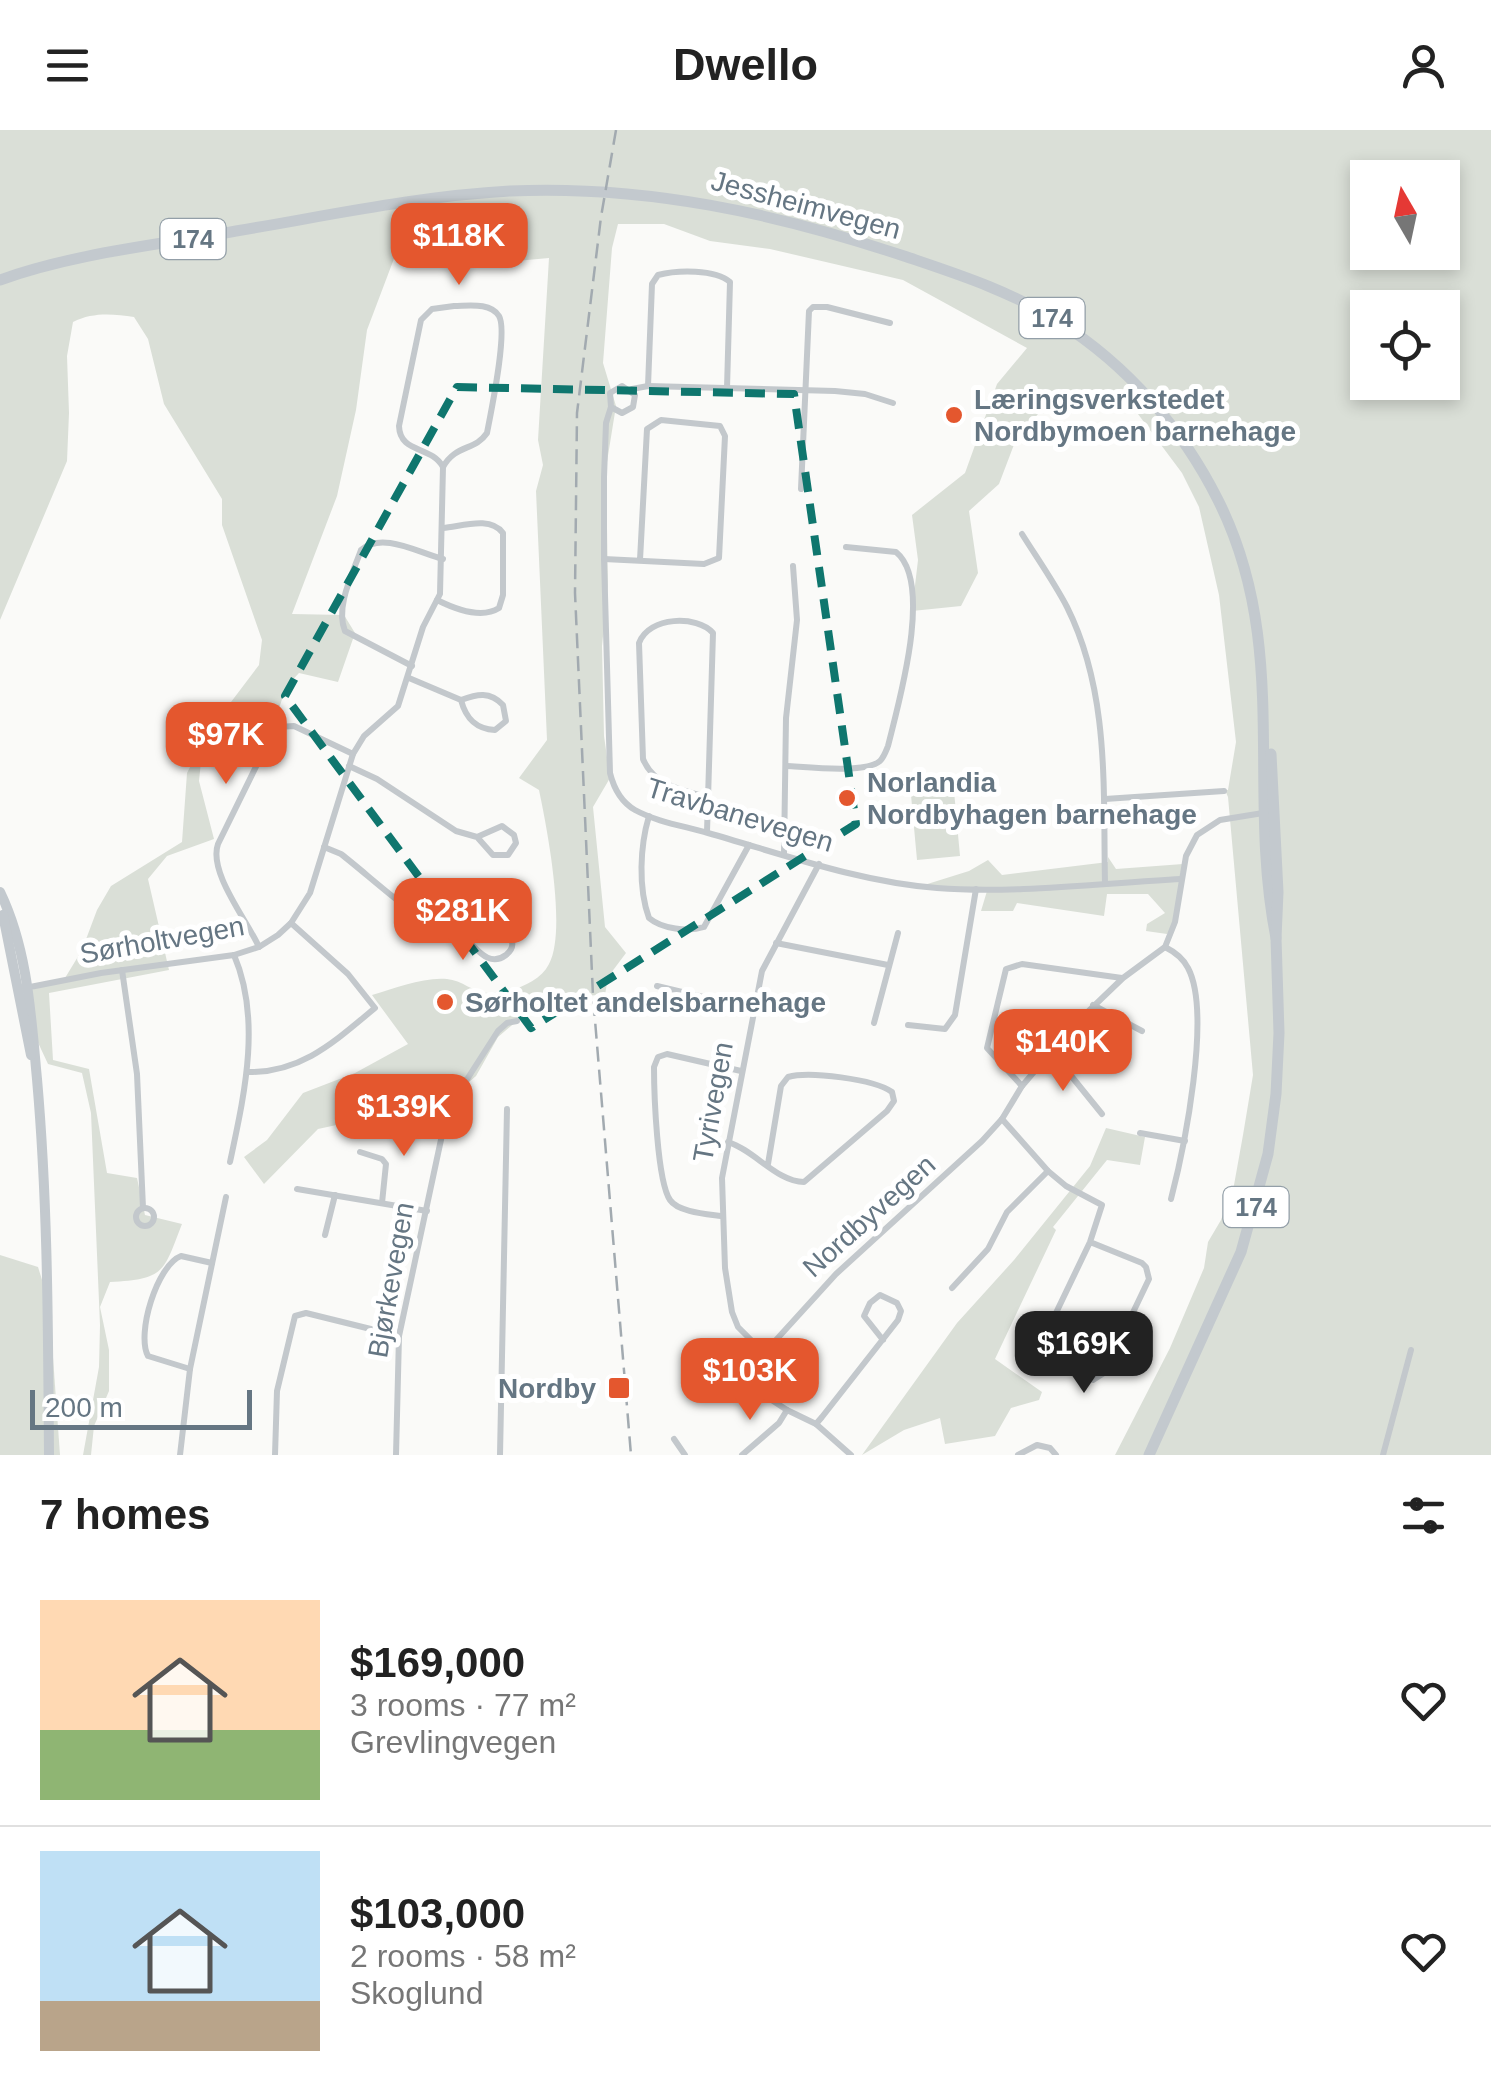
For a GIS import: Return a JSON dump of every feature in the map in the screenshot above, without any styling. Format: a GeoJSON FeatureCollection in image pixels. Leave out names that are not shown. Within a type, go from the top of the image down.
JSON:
{"type":"FeatureCollection","features":[{"type":"Feature","properties":{"kind":"main road","name":"Jessheimvegen"},"geometry":{"type":"LineString","coordinates":[[0,280],[96,255],[462,194],[554,190],[647,195],[770,215],[974,280],[1043,312],[1102,354],[1152,402],[1196,460],[1226,518],[1248,580],[1261,644],[1276,938],[1278,1064],[1273,1124],[1262,1180],[1241,1252],[1149,1455]]}},
{"type":"Feature","properties":{"kind":"main road"},"geometry":{"type":"LineString","coordinates":[[0,890],[23,989],[36,1072],[45,1199],[50,1455]]}},
{"type":"Feature","properties":{"kind":"street"},"geometry":{"type":"LineString","coordinates":[[648,386],[652,284],[658,276],[670,272],[720,275],[730,282],[727,388]]}},
{"type":"Feature","properties":{"kind":"street"},"geometry":{"type":"LineString","coordinates":[[481,306],[498,315],[502,329],[488,428],[480,442],[454,451],[443,467],[434,454],[409,447],[399,435],[418,326],[432,309],[481,306]]}},
{"type":"Feature","properties":{"kind":"street"},"geometry":{"type":"LineString","coordinates":[[801,489],[807,318],[813,308],[827,307],[890,323]]}},
{"type":"Feature","properties":{"kind":"street"},"geometry":{"type":"LineString","coordinates":[[631,390],[635,401],[628,411],[622,413],[612,408],[608,398],[613,389],[622,386],[631,390],[648,386],[804,390],[865,394],[894,403]]}},
{"type":"Feature","properties":{"kind":"street","name":"Travbanevegen"},"geometry":{"type":"LineString","coordinates":[[612,408],[606,423],[604,476],[610,773],[624,801],[649,816],[896,883],[976,889],[1180,879]]}},
{"type":"Feature","properties":{"kind":"street"},"geometry":{"type":"LineString","coordinates":[[604,559],[704,564],[718,558],[724,436],[720,426],[662,420],[647,429],[640,560]]}},
{"type":"Feature","properties":{"kind":"street","name":"Sørholtvegen"},"geometry":{"type":"LineString","coordinates":[[23,989],[122,970],[234,955],[260,947],[291,923],[310,893],[352,754],[364,736],[398,706],[423,627],[442,585],[443,467]]}},
{"type":"Feature","properties":{"kind":"street"},"geometry":{"type":"LineString","coordinates":[[437,600],[488,614],[499,608],[502,595],[504,533],[500,528],[490,523],[443,528]]}},
{"type":"Feature","properties":{"kind":"street"},"geometry":{"type":"LineString","coordinates":[[1022,534],[1066,604],[1082,642],[1098,710],[1105,798],[1105,883]]}},
{"type":"Feature","properties":{"kind":"street"},"geometry":{"type":"LineString","coordinates":[[412,666],[346,631],[341,613],[362,549],[368,544],[388,543],[443,559]]}},
{"type":"Feature","properties":{"kind":"street"},"geometry":{"type":"LineString","coordinates":[[787,766],[874,764],[888,746],[910,656],[911,588],[906,566],[896,552],[846,547]]}},
{"type":"Feature","properties":{"kind":"street"},"geometry":{"type":"LineString","coordinates":[[784,854],[787,701],[797,620],[793,566]]}},
{"type":"Feature","properties":{"kind":"street"},"geometry":{"type":"LineString","coordinates":[[707,832],[713,633],[698,623],[656,624],[646,630],[639,644],[643,759],[652,775],[662,782],[708,797]]}},
{"type":"Feature","properties":{"kind":"street"},"geometry":{"type":"LineString","coordinates":[[409,678],[462,700],[480,694],[489,696],[503,705],[506,721],[495,730],[477,726],[468,718],[462,700]]}},
{"type":"Feature","properties":{"kind":"street"},"geometry":{"type":"LineString","coordinates":[[260,947],[217,870],[214,854],[218,844],[278,728],[294,726],[352,754]]}},
{"type":"Feature","properties":{"kind":"street"},"geometry":{"type":"LineString","coordinates":[[349,766],[456,831],[477,837],[486,850],[508,855],[516,844],[509,829],[502,826],[477,837]]}},
{"type":"Feature","properties":{"kind":"street"},"geometry":{"type":"LineString","coordinates":[[1105,798],[1224,791]]}},
{"type":"Feature","properties":{"kind":"street"},"geometry":{"type":"LineString","coordinates":[[649,816],[642,858],[644,898],[649,918],[657,924],[690,930],[704,927],[749,845]]}},
{"type":"Feature","properties":{"kind":"street"},"geometry":{"type":"LineString","coordinates":[[1171,1199],[1185,1141],[1195,1058],[1194,992],[1187,965],[1166,947],[1175,922],[1180,879],[1189,848],[1197,835],[1214,823],[1240,817],[1268,817]]}},
{"type":"Feature","properties":{"kind":"street"},"geometry":{"type":"LineString","coordinates":[[324,847],[341,854],[436,928],[465,937],[478,954],[506,955],[510,948],[505,931],[494,928],[483,927],[465,937]]}},
{"type":"Feature","properties":{"kind":"street","name":"Tyrivegen"},"geometry":{"type":"LineString","coordinates":[[763,1352],[734,1319],[727,1284],[721,1216],[728,1142],[762,972],[820,864]]}},
{"type":"Feature","properties":{"kind":"street"},"geometry":{"type":"LineString","coordinates":[[908,1024],[945,1028],[954,1015],[976,889]]}},
{"type":"Feature","properties":{"kind":"street"},"geometry":{"type":"LineString","coordinates":[[247,1072],[280,1070],[302,1063],[376,1008],[348,974],[291,923]]}},
{"type":"Feature","properties":{"kind":"street"},"geometry":{"type":"LineString","coordinates":[[874,1023],[898,934]]}},
{"type":"Feature","properties":{"kind":"street"},"geometry":{"type":"LineString","coordinates":[[776,943],[888,965]]}},
{"type":"Feature","properties":{"kind":"street","name":"Nordbyvegen"},"geometry":{"type":"LineString","coordinates":[[787,1410],[746,1383],[744,1378],[763,1352],[836,1274],[961,1164],[1093,1005],[1166,947]]}},
{"type":"Feature","properties":{"kind":"street"},"geometry":{"type":"LineString","coordinates":[[230,1162],[247,1072],[247,1021],[234,955]]}},
{"type":"Feature","properties":{"kind":"street"},"geometry":{"type":"LineString","coordinates":[[1022,1086],[987,1048],[1006,969],[1022,964],[1123,978]]}},
{"type":"Feature","properties":{"kind":"street"},"geometry":{"type":"LineString","coordinates":[[122,970],[137,1070],[143,1208]]}},
{"type":"Feature","properties":{"kind":"street"},"geometry":{"type":"LineString","coordinates":[[657,986],[754,1008]]}},
{"type":"Feature","properties":{"kind":"street"},"geometry":{"type":"LineString","coordinates":[[1093,1005],[1142,1031]]}},
{"type":"Feature","properties":{"kind":"street","name":"Bjørkevegen"},"geometry":{"type":"LineString","coordinates":[[396,1455],[399,1336],[450,1106],[502,1026],[517,1021]]}},
{"type":"Feature","properties":{"kind":"street"},"geometry":{"type":"LineString","coordinates":[[1051,1051],[1102,1114]]}},
{"type":"Feature","properties":{"kind":"street"},"geometry":{"type":"LineString","coordinates":[[721,1216],[677,1206],[668,1198],[658,1138],[654,1067],[658,1058],[666,1054],[741,1071]]}},
{"type":"Feature","properties":{"kind":"street"},"geometry":{"type":"LineString","coordinates":[[728,1142],[798,1183],[810,1179],[887,1111],[894,1101],[892,1092],[882,1086],[815,1075],[788,1077],[782,1086],[768,1164]]}},
{"type":"Feature","properties":{"kind":"street"},"geometry":{"type":"LineString","coordinates":[[500,1455],[508,1109]]}},
{"type":"Feature","properties":{"kind":"street"},"geometry":{"type":"LineString","coordinates":[[1002,1118],[1048,1171],[1066,1186],[1102,1205],[1090,1242],[1044,1340],[1050,1356],[1093,1380],[1104,1373],[1150,1279],[1142,1263],[1090,1242]]}},
{"type":"Feature","properties":{"kind":"street"},"geometry":{"type":"LineString","coordinates":[[1140,1133],[1185,1141]]}},
{"type":"Feature","properties":{"kind":"street"},"geometry":{"type":"LineString","coordinates":[[360,1152],[386,1164],[382,1203]]}},
{"type":"Feature","properties":{"kind":"street"},"geometry":{"type":"LineString","coordinates":[[952,1288],[988,1249],[1007,1212],[1048,1171]]}},
{"type":"Feature","properties":{"kind":"street"},"geometry":{"type":"LineString","coordinates":[[298,1189],[427,1211]]}},
{"type":"Feature","properties":{"kind":"street"},"geometry":{"type":"LineString","coordinates":[[325,1235],[334,1195]]}},
{"type":"Feature","properties":{"kind":"street"},"geometry":{"type":"LineString","coordinates":[[180,1455],[190,1369],[226,1198]]}},
{"type":"Feature","properties":{"kind":"street"},"geometry":{"type":"LineString","coordinates":[[190,1369],[148,1356],[144,1344],[148,1320],[159,1280],[174,1258],[188,1256],[212,1262]]}},
{"type":"Feature","properties":{"kind":"street"},"geometry":{"type":"LineString","coordinates":[[816,1424],[898,1320],[900,1311],[893,1299],[880,1295],[870,1303],[864,1316],[882,1340]]}},
{"type":"Feature","properties":{"kind":"street"},"geometry":{"type":"LineString","coordinates":[[275,1455],[277,1391],[295,1316],[306,1312],[399,1336]]}},
{"type":"Feature","properties":{"kind":"street"},"geometry":{"type":"LineString","coordinates":[[1383,1455],[1411,1350]]}},
{"type":"Feature","properties":{"kind":"street"},"geometry":{"type":"LineString","coordinates":[[742,1455],[779,1423],[787,1410],[816,1424],[850,1455]]}},
{"type":"Feature","properties":{"kind":"street"},"geometry":{"type":"LineString","coordinates":[[674,1439],[686,1455]]}},
{"type":"Feature","properties":{"kind":"street"},"geometry":{"type":"LineString","coordinates":[[1018,1455],[1037,1444],[1050,1448],[1056,1455]]}},
{"type":"Feature","properties":{"kind":"highlighted area"},"geometry":{"type":"Polygon","coordinates":[[[457,387],[794,394],[856,824],[531,1028],[285,696],[457,387]]]}},
{"type":"Feature","properties":{"kind":"shaded area"},"geometry":{"type":"Polygon","coordinates":[[[0,130],[1491,130],[1491,1455],[1115,1455],[1170,1348],[1204,1268],[1208,1242],[1234,1185],[1253,1075],[1225,790],[1236,742],[1219,595],[1199,507],[1182,473],[1129,402],[1090,393],[1047,403],[1015,442],[999,484],[969,511],[978,573],[961,606],[912,611],[918,560],[912,515],[965,473],[997,384],[1027,348],[903,280],[770,249],[710,241],[664,224],[618,224],[612,248],[603,363],[616,406],[606,468],[608,586],[602,646],[604,736],[610,778],[593,807],[605,927],[626,953],[608,977],[605,995],[570,996],[518,1020],[498,1037],[476,1076],[447,1101],[318,1129],[264,1184],[244,1157],[267,1140],[303,1093],[355,1073],[408,1044],[372,995],[438,979],[453,980],[484,993],[507,991],[539,977],[554,949],[554,879],[539,790],[519,778],[547,740],[536,491],[543,465],[538,440],[549,258],[462,266],[395,256],[367,330],[356,410],[337,496],[292,614],[344,615],[355,633],[338,682],[299,673],[286,687],[270,736],[202,752],[199,781],[214,839],[167,856],[148,879],[169,970],[49,993],[53,1060],[89,1069],[107,1173],[137,1178],[145,1215],[182,1224],[160,1270],[142,1279],[110,1282],[100,1307],[109,1350],[109,1391],[94,1426],[91,1455],[83,1455],[99,1367],[100,1325],[91,1113],[82,1073],[48,1064],[34,1034],[31,990],[65,978],[111,886],[182,842],[187,773],[206,735],[259,665],[262,640],[222,525],[222,499],[164,404],[148,339],[134,317],[96,315],[73,322],[67,356],[67,461],[0,620],[0,130]]]}},
{"type":"Feature","properties":{"kind":"shaded area"},"geometry":{"type":"Polygon","coordinates":[[[954,791],[960,856],[917,860],[911,795],[954,791]]]}},
{"type":"Feature","properties":{"kind":"shaded area"},"geometry":{"type":"Polygon","coordinates":[[[1108,857],[1116,869],[1183,864],[1178,908],[1167,934],[1146,931],[1147,924],[1165,913],[1148,894],[1107,894],[1104,916],[1017,903],[1013,911],[981,911],[987,891],[921,886],[969,871],[988,860],[1002,875],[1108,862],[1108,857]]]}},
{"type":"Feature","properties":{"kind":"shaded area"},"geometry":{"type":"Polygon","coordinates":[[[1106,1128],[1145,1137],[1140,1165],[1107,1160],[1053,1227],[1056,1230],[995,1359],[1042,1392],[1039,1400],[1011,1408],[995,1436],[945,1444],[940,1418],[904,1430],[862,1455],[957,1323],[1090,1166],[1106,1128]]]}},
{"type":"Feature","properties":{"kind":"shaded area"},"geometry":{"type":"Polygon","coordinates":[[[0,1255],[38,1267],[49,1302],[60,1455],[0,1455],[0,1255]]]}},
{"type":"Feature","properties":{"kind":"railway"},"geometry":{"type":"LineString","coordinates":[[616,130],[577,413],[575,593],[593,996],[631,1455]]}},
{"type":"Feature","properties":{"kind":"place","name":"Læringsverkstedet Nordbymoen barnehage"},"geometry":{"type":"Point","coordinates":[954,415]}},
{"type":"Feature","properties":{"kind":"place","name":"Norlandia Nordbyhagen barnehage"},"geometry":{"type":"Point","coordinates":[847,798]}},
{"type":"Feature","properties":{"kind":"place","name":"Sørholtet andelsbarnehage"},"geometry":{"type":"Point","coordinates":[445,1002]}},
{"type":"Feature","properties":{"kind":"place","name":"Nordby"},"geometry":{"type":"Point","coordinates":[619,1388]}}]}
